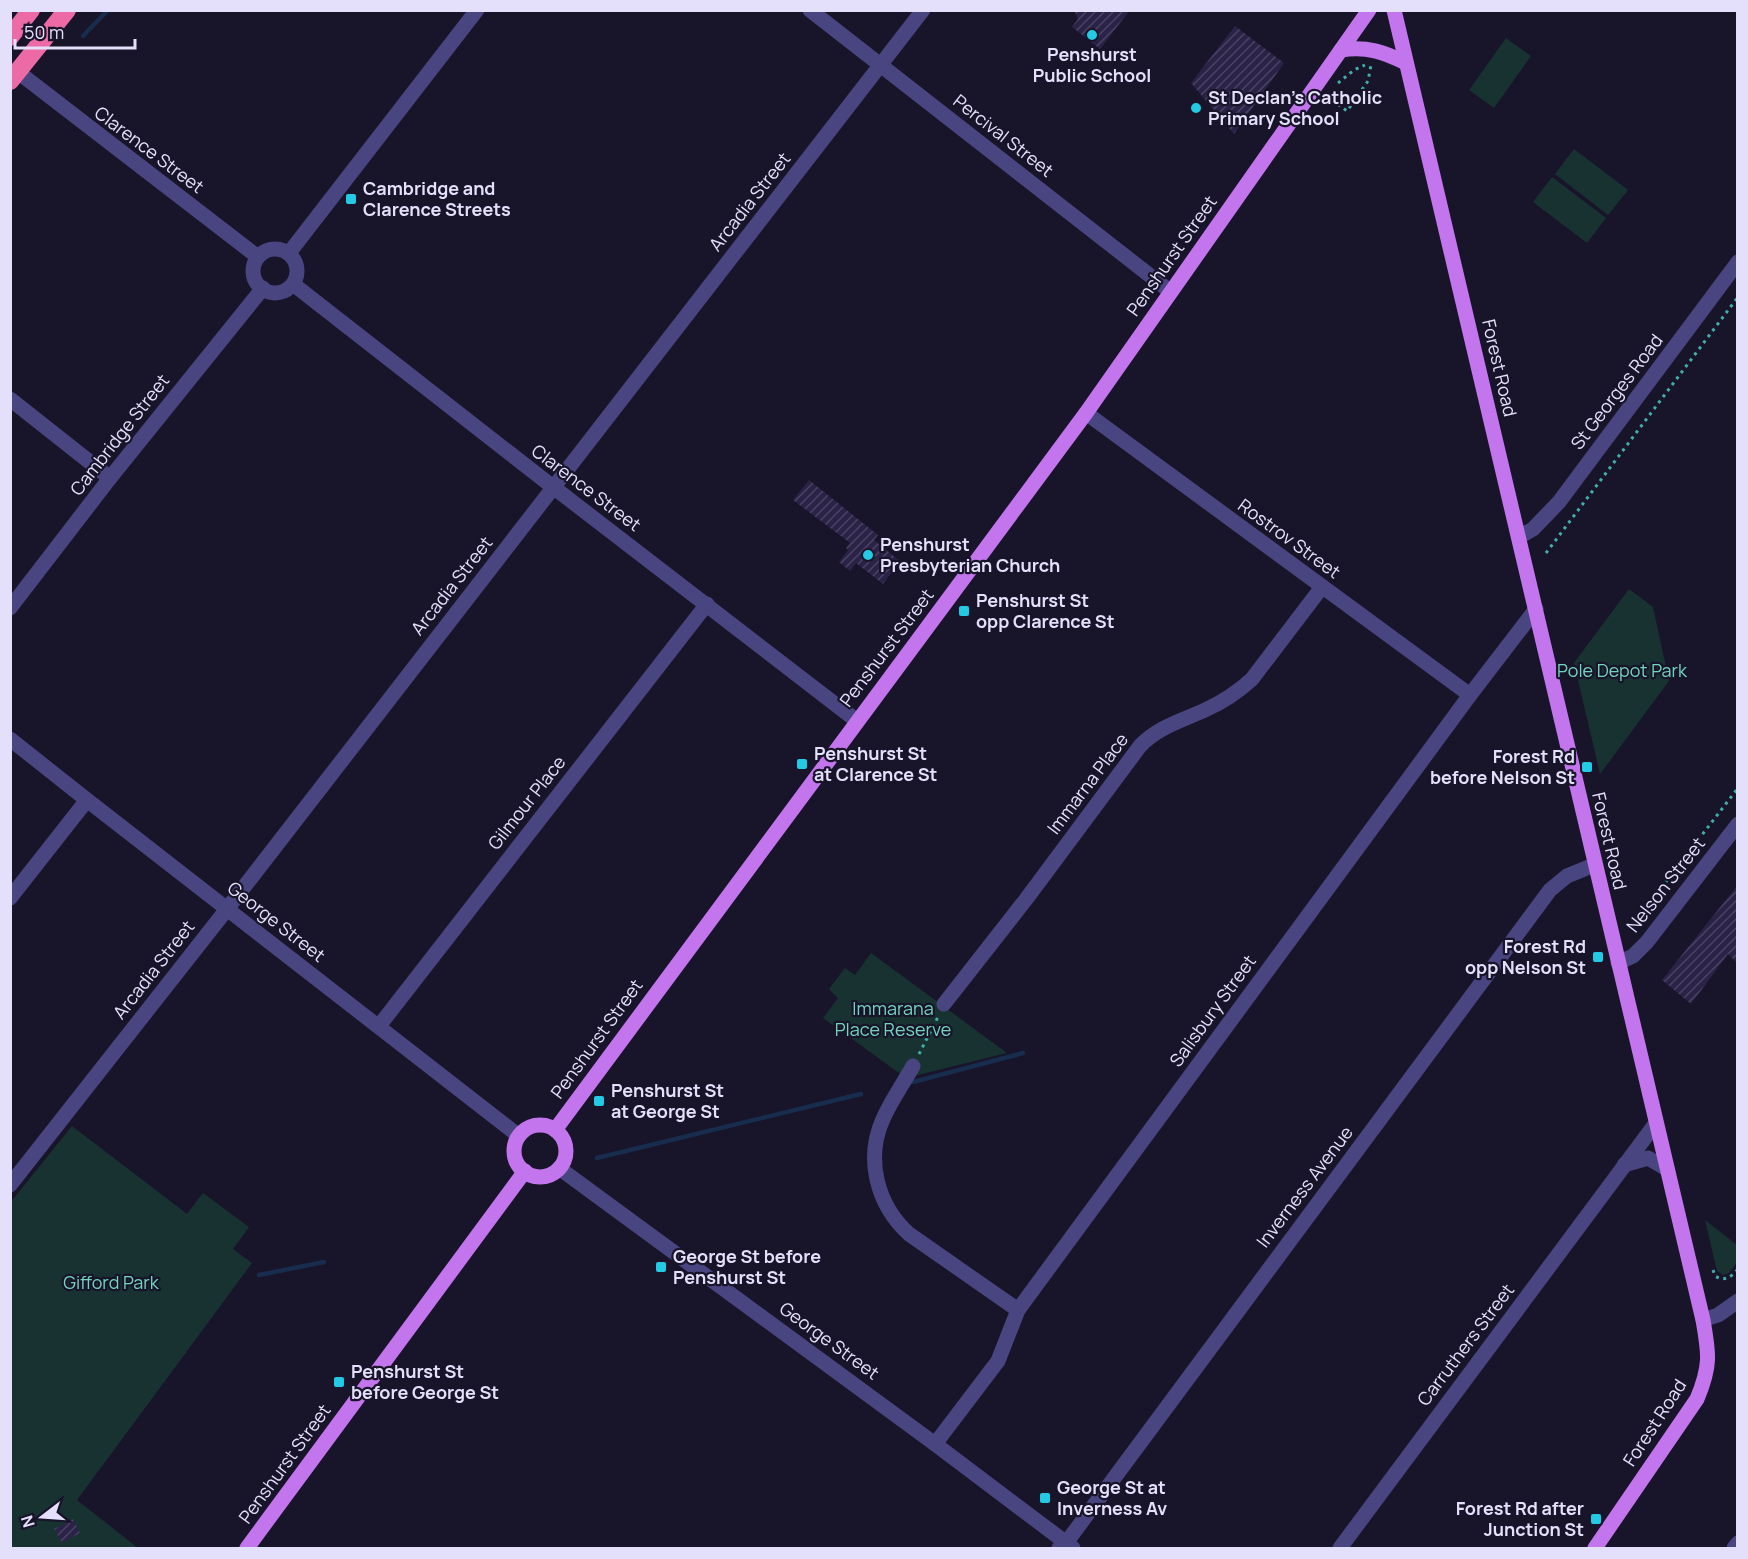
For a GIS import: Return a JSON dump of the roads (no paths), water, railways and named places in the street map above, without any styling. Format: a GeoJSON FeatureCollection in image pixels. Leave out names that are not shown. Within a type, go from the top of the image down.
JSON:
{"type":"FeatureCollection","features":[{"type":"Feature","properties":{"kind":"highway"},"geometry":{"type":"LineString","coordinates":[[10,37],[31,10]]}},
{"type":"Feature","properties":{"kind":"highway"},"geometry":{"type":"LineString","coordinates":[[14,77],[67,10]]}},
{"type":"Feature","properties":{"kind":"main road","name":"Penshurst Street"},"geometry":{"type":"LineString","coordinates":[[555,1130],[1086,414],[1369,10]]}},
{"type":"Feature","properties":{"kind":"main road","name":"Forest Road"},"geometry":{"type":"LineString","coordinates":[[1394,10],[1703,1320],[1708,1351],[1706,1377],[1697,1399],[1595,1548]]}},
{"type":"Feature","properties":{"kind":"main road"},"geometry":{"type":"LineString","coordinates":[[1341,50],[1375,49],[1406,63]]}},
{"type":"Feature","properties":{"kind":"main road"},"geometry":{"type":"LineString","coordinates":[[540,1125],[555,1130],[561,1136],[566,1152],[559,1168],[546,1176],[531,1175],[525,1171],[519,1166],[514,1150],[519,1136],[525,1130],[540,1125]]}},
{"type":"Feature","properties":{"kind":"main road","name":"Penshurst Street"},"geometry":{"type":"LineString","coordinates":[[247,1548],[525,1171]]}},
{"type":"Feature","properties":{"kind":"street"},"geometry":{"type":"LineString","coordinates":[[289,253],[477,10]]}},
{"type":"Feature","properties":{"kind":"street","name":"Percival Street"},"geometry":{"type":"LineString","coordinates":[[810,10],[1171,292]]}},
{"type":"Feature","properties":{"kind":"street","name":"Arcadia Street"},"geometry":{"type":"LineString","coordinates":[[10,1185],[227,909],[923,10]]}},
{"type":"Feature","properties":{"kind":"street","name":"Clarence Street"},"geometry":{"type":"LineString","coordinates":[[14,77],[258,257]]}},
{"type":"Feature","properties":{"kind":"street"},"geometry":{"type":"LineString","coordinates":[[276,248],[289,253],[298,271],[293,284],[282,292],[268,292],[262,288],[254,277],[253,270],[258,257],[263,252],[276,248]]}},
{"type":"Feature","properties":{"kind":"street","name":"St Georges Road"},"geometry":{"type":"LineString","coordinates":[[1519,537],[1533,529],[1559,501],[1737,262]]}},
{"type":"Feature","properties":{"kind":"street","name":"Clarence Street"},"geometry":{"type":"LineString","coordinates":[[293,284],[857,721]]}},
{"type":"Feature","properties":{"kind":"street","name":"Cambridge Street"},"geometry":{"type":"LineString","coordinates":[[10,608],[110,478],[262,288]]}},
{"type":"Feature","properties":{"kind":"street"},"geometry":{"type":"LineString","coordinates":[[10,399],[110,478]]}},
{"type":"Feature","properties":{"kind":"street","name":"Rostrov Street"},"geometry":{"type":"LineString","coordinates":[[1086,414],[1470,695]]}},
{"type":"Feature","properties":{"kind":"street","name":"Immarna Place"},"geometry":{"type":"LineString","coordinates":[[944,1004],[1129,758],[1146,739],[1171,723],[1218,704],[1242,688],[1252,679],[1322,587]]}},
{"type":"Feature","properties":{"kind":"street","name":"Gilmour Place"},"geometry":{"type":"LineString","coordinates":[[379,1026],[707,604]]}},
{"type":"Feature","properties":{"kind":"street","name":"Salisbury Street"},"geometry":{"type":"LineString","coordinates":[[935,1444],[998,1361],[1018,1311],[1470,695],[1536,609]]}},
{"type":"Feature","properties":{"kind":"street","name":"George Street"},"geometry":{"type":"LineString","coordinates":[[10,739],[519,1136]]}},
{"type":"Feature","properties":{"kind":"street"},"geometry":{"type":"LineString","coordinates":[[10,898],[87,800]]}},
{"type":"Feature","properties":{"kind":"street","name":"Nelson Street"},"geometry":{"type":"LineString","coordinates":[[1618,963],[1633,956],[1647,942],[1737,824]]}},
{"type":"Feature","properties":{"kind":"street","name":"Inverness Avenue"},"geometry":{"type":"LineString","coordinates":[[1067,1547],[1550,890],[1567,876],[1594,865]]}},
{"type":"Feature","properties":{"kind":"street"},"geometry":{"type":"LineString","coordinates":[[913,1066],[883,1119],[877,1138],[876,1171],[883,1201],[894,1219],[909,1234],[1018,1311]]}},
{"type":"Feature","properties":{"kind":"street","name":"Carruthers Street"},"geometry":{"type":"LineString","coordinates":[[1340,1548],[1656,1123]]}},
{"type":"Feature","properties":{"kind":"street"},"geometry":{"type":"LineString","coordinates":[[1624,1166],[1648,1158],[1667,1169]]}},
{"type":"Feature","properties":{"kind":"street","name":"George Street"},"geometry":{"type":"LineString","coordinates":[[559,1168],[935,1444],[1067,1547]]}},
{"type":"Feature","properties":{"kind":"street"},"geometry":{"type":"LineString","coordinates":[[1703,1320],[1718,1315],[1737,1301]]}},
{"type":"Feature","properties":{"kind":"street"},"geometry":{"type":"LineString","coordinates":[[1734,1548],[1737,1543]]}},
{"type":"Feature","properties":{"kind":"waterway"},"geometry":{"type":"LineString","coordinates":[[83,36],[108,10]]}},
{"type":"Feature","properties":{"kind":"waterway"},"geometry":{"type":"LineString","coordinates":[[913,1082],[1023,1053]]}},
{"type":"Feature","properties":{"kind":"waterway"},"geometry":{"type":"LineString","coordinates":[[597,1158],[861,1094]]}},
{"type":"Feature","properties":{"kind":"waterway"},"geometry":{"type":"LineString","coordinates":[[259,1275],[324,1262]]}},
{"type":"Feature","properties":{"kind":"place","name":"Penshurst Public School"},"geometry":{"type":"Point","coordinates":[1092,35]}},
{"type":"Feature","properties":{"kind":"place","name":"St Declan's Catholic Primary School"},"geometry":{"type":"Point","coordinates":[1196,108]}},
{"type":"Feature","properties":{"kind":"place","name":"Cambridge and Clarence Streets"},"geometry":{"type":"Point","coordinates":[351,199]}},
{"type":"Feature","properties":{"kind":"place","name":"Penshurst Presbyterian Church"},"geometry":{"type":"Point","coordinates":[868,555]}},
{"type":"Feature","properties":{"kind":"place","name":"Penshurst St opp Clarence St"},"geometry":{"type":"Point","coordinates":[964,611]}},
{"type":"Feature","properties":{"kind":"place","name":"Penshurst St at Clarence St"},"geometry":{"type":"Point","coordinates":[802,764]}},
{"type":"Feature","properties":{"kind":"place","name":"Forest Rd before Nelson St"},"geometry":{"type":"Point","coordinates":[1587,767]}},
{"type":"Feature","properties":{"kind":"place","name":"Forest Rd opp Nelson St"},"geometry":{"type":"Point","coordinates":[1598,957]}},
{"type":"Feature","properties":{"kind":"place","name":"Penshurst St at George St"},"geometry":{"type":"Point","coordinates":[599,1101]}},
{"type":"Feature","properties":{"kind":"place","name":"George St before Penshurst St"},"geometry":{"type":"Point","coordinates":[661,1267]}},
{"type":"Feature","properties":{"kind":"place","name":"Penshurst St before George St"},"geometry":{"type":"Point","coordinates":[339,1382]}},
{"type":"Feature","properties":{"kind":"place","name":"George St at Inverness Av"},"geometry":{"type":"Point","coordinates":[1045,1498]}},
{"type":"Feature","properties":{"kind":"place","name":"Forest Rd after Junction St"},"geometry":{"type":"Point","coordinates":[1596,1519]}},
{"type":"Feature","properties":{"kind":"park label","name":"Pole Depot Park"},"geometry":{"type":"Point","coordinates":[1622,671]}},
{"type":"Feature","properties":{"kind":"park label","name":"Immarana Place Reserve"},"geometry":{"type":"Point","coordinates":[893,1019]}},
{"type":"Feature","properties":{"kind":"park label","name":"Gifford Park"},"geometry":{"type":"Point","coordinates":[111,1283]}}]}
